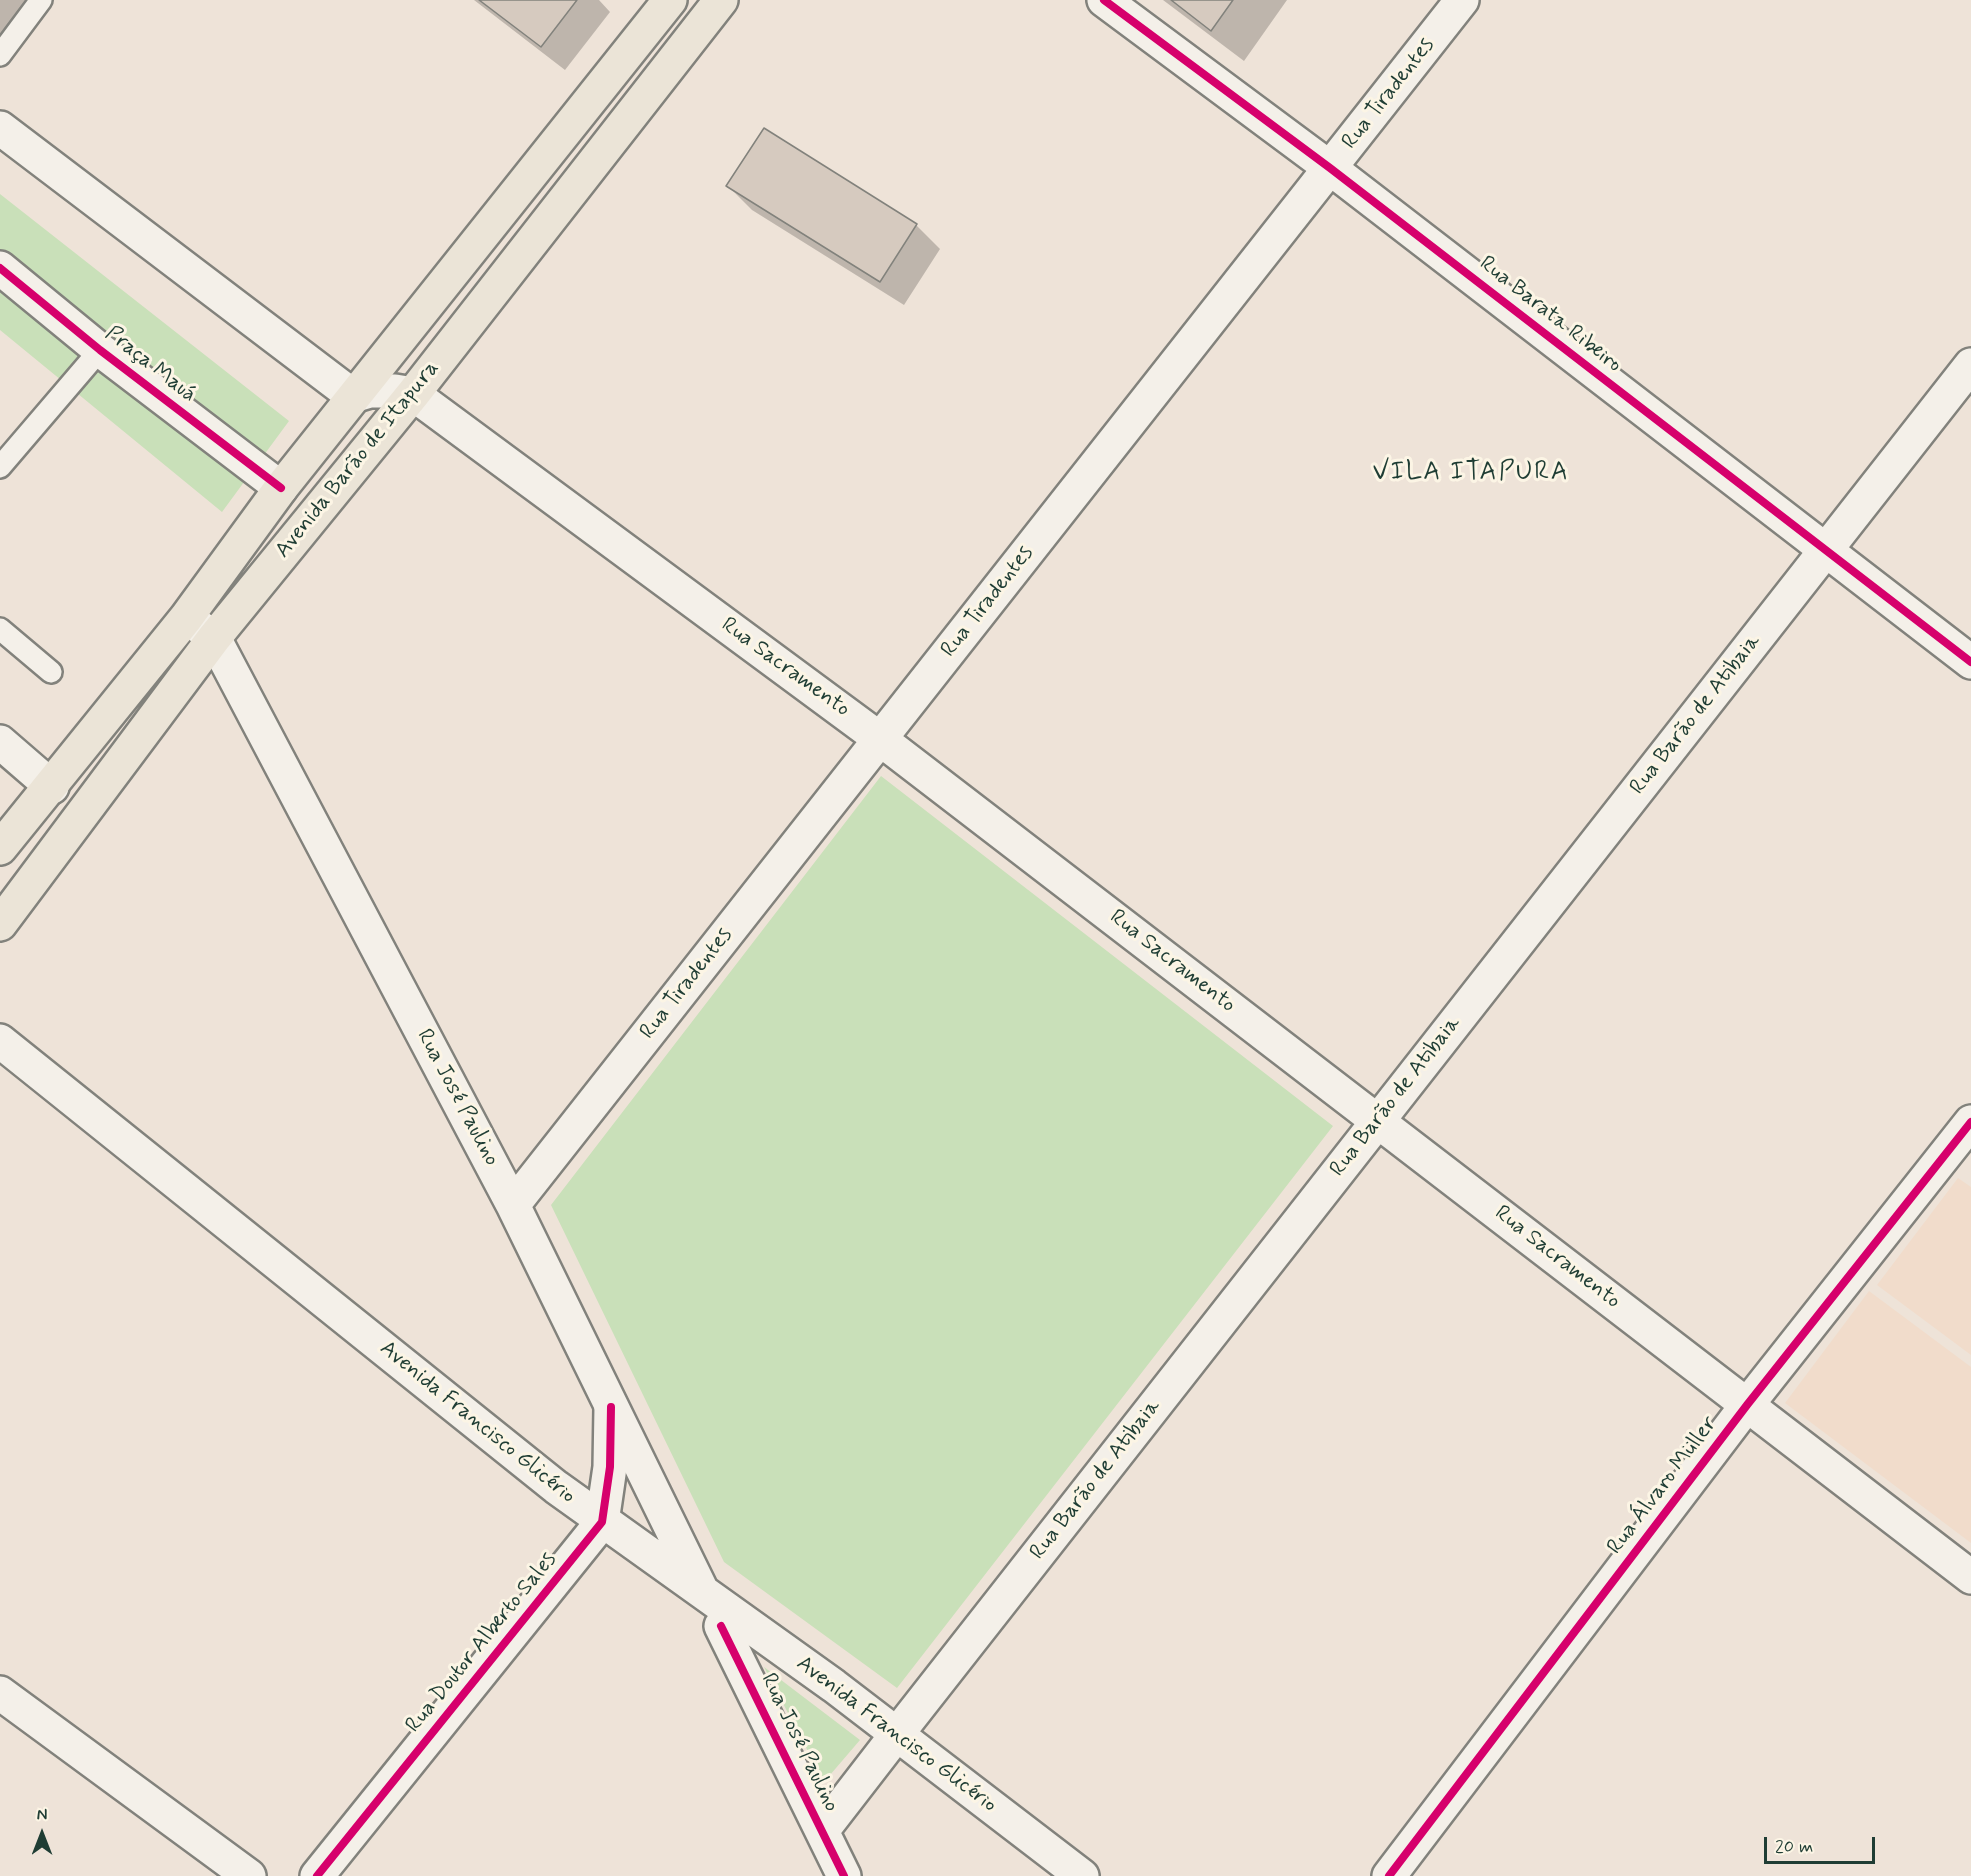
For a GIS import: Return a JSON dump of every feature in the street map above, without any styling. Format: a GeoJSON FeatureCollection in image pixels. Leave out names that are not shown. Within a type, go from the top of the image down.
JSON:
{"type":"FeatureCollection","features":[{"type":"Feature","properties":{"kind":"main road","name":"Avenida Barão de Itapura"},"geometry":{"type":"LineString","coordinates":[[0,848],[52,787],[186,618],[281,488],[353,396],[670,0]]}},
{"type":"Feature","properties":{"kind":"main road","name":"Avenida Barão de Itapura"},"geometry":{"type":"LineString","coordinates":[[0,924],[214,638],[413,394],[721,0]]}},
{"type":"Feature","properties":{"kind":"main road","name":"Rua Barata Ribeiro"},"geometry":{"type":"LineString","coordinates":[[1104,0],[1330,168],[1971,662]]}},
{"type":"Feature","properties":{"kind":"main road","name":"Rua Tiradentes"},"geometry":{"type":"LineString","coordinates":[[513,1205],[1462,0]]}},
{"type":"Feature","properties":{"kind":"main road"},"geometry":{"type":"LineString","coordinates":[[0,128],[353,396],[370,391],[413,394]]}},
{"type":"Feature","properties":{"kind":"main road","name":"Praça Mauá"},"geometry":{"type":"LineString","coordinates":[[0,268],[100,350],[281,488]]}},
{"type":"Feature","properties":{"kind":"main road","name":"Rua Barão de Atibaia"},"geometry":{"type":"LineString","coordinates":[[822,1831],[1971,365]]}},
{"type":"Feature","properties":{"kind":"main road","name":"Rua Sacramento"},"geometry":{"type":"LineString","coordinates":[[413,394],[880,739],[1971,1577]]}},
{"type":"Feature","properties":{"kind":"main road","name":"Rua José Paulino"},"geometry":{"type":"LineString","coordinates":[[186,618],[214,638],[513,1205],[704,1595]]}},
{"type":"Feature","properties":{"kind":"main road"},"geometry":{"type":"LineString","coordinates":[[0,742],[52,787]]}},
{"type":"Feature","properties":{"kind":"main road","name":"Avenida Francisco Glicério"},"geometry":{"type":"LineString","coordinates":[[0,1041],[602,1522],[897,1734],[1082,1876]]}},
{"type":"Feature","properties":{"kind":"main road","name":"Rua Álvaro Müller"},"geometry":{"type":"LineString","coordinates":[[1389,1876],[1747,1405],[1971,1122]]}},
{"type":"Feature","properties":{"kind":"main road"},"geometry":{"type":"LineString","coordinates":[[602,1522],[610,1467],[611,1407]]}},
{"type":"Feature","properties":{"kind":"main road","name":"Rua Doutor Alberto Sales"},"geometry":{"type":"LineString","coordinates":[[317,1876],[602,1522]]}},
{"type":"Feature","properties":{"kind":"main road","name":"Rua José Paulino"},"geometry":{"type":"LineString","coordinates":[[721,1626],[844,1876]]}},
{"type":"Feature","properties":{"kind":"main road"},"geometry":{"type":"LineString","coordinates":[[0,1693],[249,1876]]}},
{"type":"Feature","properties":{"kind":"lane"},"geometry":{"type":"LineString","coordinates":[[0,55],[42,0]]}},
{"type":"Feature","properties":{"kind":"lane"},"geometry":{"type":"LineString","coordinates":[[0,467],[100,350]]}},
{"type":"Feature","properties":{"kind":"lane"},"geometry":{"type":"LineString","coordinates":[[0,628],[51,672]]}},
{"type":"Feature","properties":{"kind":"shaded area"},"geometry":{"type":"Polygon","coordinates":[[[1958,1178],[1971,1187],[1971,1355],[1877,1285],[1958,1178]]]}},
{"type":"Feature","properties":{"kind":"shaded area"},"geometry":{"type":"Polygon","coordinates":[[[1869,1291],[1971,1367],[1971,1543],[1785,1403],[1869,1291]]]}},
{"type":"Feature","properties":{"kind":"green space"},"geometry":{"type":"Polygon","coordinates":[[[0,194],[289,421],[222,512],[0,330],[0,194]]]}},
{"type":"Feature","properties":{"kind":"green space"},"geometry":{"type":"Polygon","coordinates":[[[881,776],[1333,1126],[897,1688],[724,1562],[551,1205],[881,776]]]}},
{"type":"Feature","properties":{"kind":"green space"},"geometry":{"type":"Polygon","coordinates":[[[764,1667],[860,1740],[824,1782],[764,1667]]]}},
{"type":"Feature","properties":{"kind":"building"},"geometry":{"type":"Polygon","coordinates":[[[479,0],[577,0],[541,47],[479,0]]]}},
{"type":"Feature","properties":{"kind":"building"},"geometry":{"type":"Polygon","coordinates":[[[1171,0],[1233,0],[1211,31],[1171,0]]]}},
{"type":"Feature","properties":{"kind":"building"},"geometry":{"type":"Polygon","coordinates":[[[764,128],[917,224],[880,282],[726,186],[764,128]]]}},
{"type":"Feature","properties":{"kind":"cycle path"},"geometry":{"type":"LineString","coordinates":[[1104,0],[1330,168],[1971,662]]}},
{"type":"Feature","properties":{"kind":"cycle path"},"geometry":{"type":"LineString","coordinates":[[0,268],[100,350],[281,488]]}},
{"type":"Feature","properties":{"kind":"cycle path"},"geometry":{"type":"LineString","coordinates":[[1389,1876],[1747,1405],[1971,1122]]}},
{"type":"Feature","properties":{"kind":"cycle path"},"geometry":{"type":"LineString","coordinates":[[317,1876],[602,1522],[610,1467],[611,1407]]}},
{"type":"Feature","properties":{"kind":"cycle path"},"geometry":{"type":"LineString","coordinates":[[721,1626],[844,1876]]}},
{"type":"Feature","properties":{"kind":"district","name":"VILA ITAPURA"},"geometry":{"type":"Point","coordinates":[1471,474]}}]}
